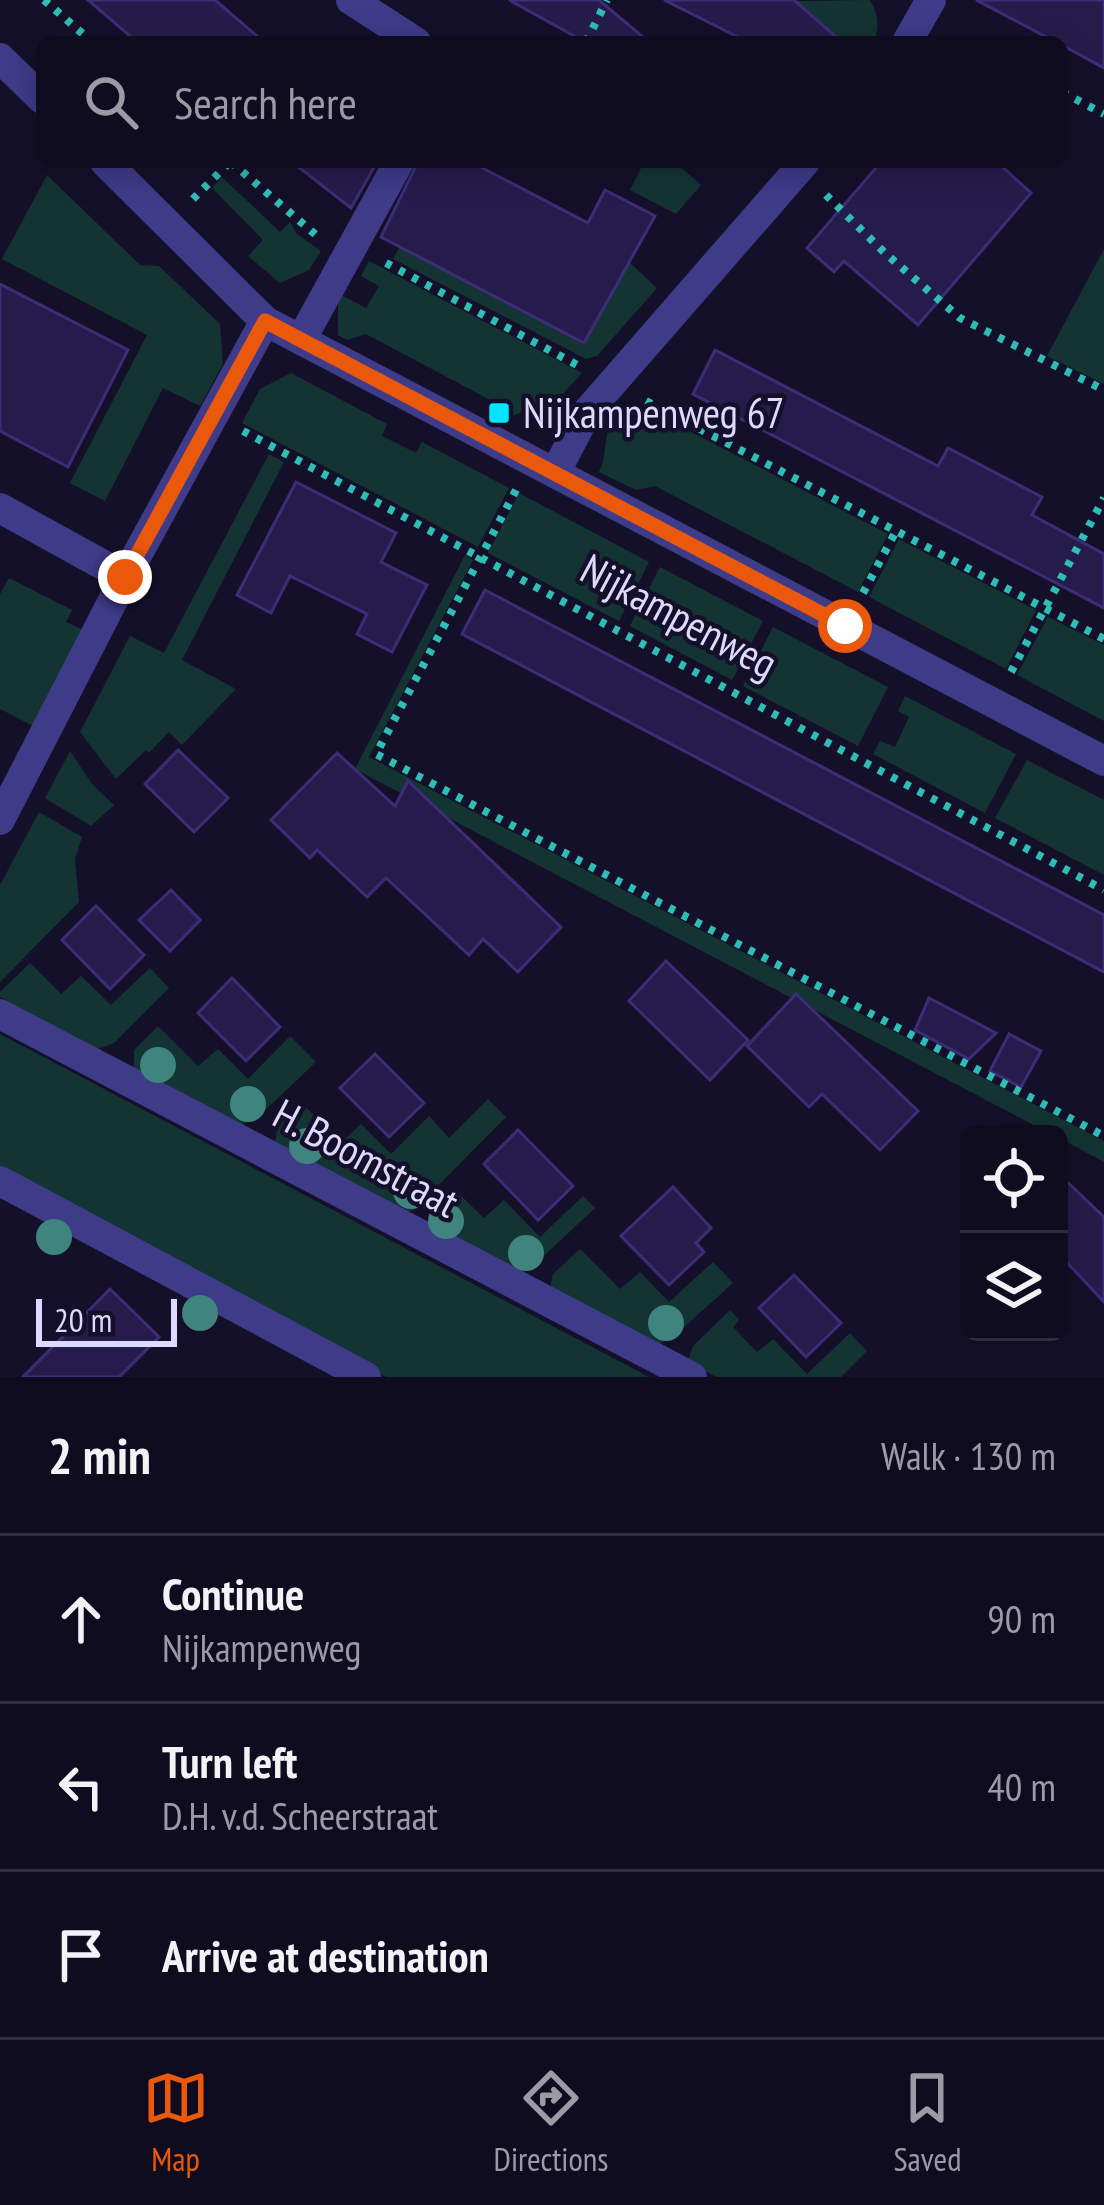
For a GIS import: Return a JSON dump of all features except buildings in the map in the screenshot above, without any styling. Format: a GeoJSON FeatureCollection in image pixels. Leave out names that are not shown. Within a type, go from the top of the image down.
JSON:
{"type":"FeatureCollection","features":[{"type":"Feature","properties":{"kind":"street"},"geometry":{"type":"LineString","coordinates":[[351,0],[407,36]]}},
{"type":"Feature","properties":{"kind":"street"},"geometry":{"type":"LineString","coordinates":[[910,36],[931,0]]}},
{"type":"Feature","properties":{"kind":"street"},"geometry":{"type":"LineString","coordinates":[[0,58],[36,93]]}},
{"type":"Feature","properties":{"kind":"street","name":"Nijkampenweg"},"geometry":{"type":"LineString","coordinates":[[111,168],[265,321],[1104,761]]}},
{"type":"Feature","properties":{"kind":"street"},"geometry":{"type":"LineString","coordinates":[[301,340],[396,168]]}},
{"type":"Feature","properties":{"kind":"street"},"geometry":{"type":"LineString","coordinates":[[543,467],[799,168]]}},
{"type":"Feature","properties":{"kind":"street"},"geometry":{"type":"LineString","coordinates":[[0,820],[265,321]]}},
{"type":"Feature","properties":{"kind":"street"},"geometry":{"type":"LineString","coordinates":[[0,508],[125,577]]}},
{"type":"Feature","properties":{"kind":"street","name":"H. Boomstraat"},"geometry":{"type":"LineString","coordinates":[[0,1014],[692,1377]]}},
{"type":"Feature","properties":{"kind":"street"},"geometry":{"type":"LineString","coordinates":[[0,1181],[366,1377]]}},
{"type":"Feature","properties":{"kind":"path"},"geometry":{"type":"LineString","coordinates":[[44,0],[85,36]]}},
{"type":"Feature","properties":{"kind":"path"},"geometry":{"type":"LineString","coordinates":[[589,36],[607,0]]}},
{"type":"Feature","properties":{"kind":"path"},"geometry":{"type":"LineString","coordinates":[[1068,95],[1104,114]]}},
{"type":"Feature","properties":{"kind":"path"},"geometry":{"type":"LineString","coordinates":[[167,224],[225,168]]}},
{"type":"Feature","properties":{"kind":"path"},"geometry":{"type":"LineString","coordinates":[[239,168],[349,253],[1104,639]]}},
{"type":"Feature","properties":{"kind":"path"},"geometry":{"type":"LineString","coordinates":[[805,168],[886,254],[960,318],[1104,390]]}},
{"type":"Feature","properties":{"kind":"path","name":"Nijkampenweg"},"geometry":{"type":"LineString","coordinates":[[214,415],[1104,890]]}},
{"type":"Feature","properties":{"kind":"path"},"geometry":{"type":"LineString","coordinates":[[543,467],[482,558],[376,754],[1104,1136]]}},
{"type":"Feature","properties":{"kind":"path"},"geometry":{"type":"LineString","coordinates":[[994,703],[1104,498]]}},
{"type":"Feature","properties":{"kind":"path"},"geometry":{"type":"LineString","coordinates":[[845,626],[896,531]]}},
{"type":"Feature","properties":{"kind":"green space"},"geometry":{"type":"Polygon","coordinates":[[[870,0],[877,20],[875,36],[835,36],[795,1],[870,0]]]}},
{"type":"Feature","properties":{"kind":"green space"},"geometry":{"type":"Polygon","coordinates":[[[641,168],[682,168],[701,185],[676,214],[630,190],[641,168]]]}},
{"type":"Feature","properties":{"kind":"green space"},"geometry":{"type":"Polygon","coordinates":[[[47,175],[140,265],[159,266],[220,324],[223,364],[200,406],[163,388],[105,501],[70,483],[147,335],[2,259],[47,175]]]}},
{"type":"Feature","properties":{"kind":"green space"},"geometry":{"type":"Polygon","coordinates":[[[222,177],[280,232],[290,222],[297,234],[321,251],[309,270],[280,283],[248,256],[263,240],[212,188],[222,177]]]}},
{"type":"Feature","properties":{"kind":"green space"},"geometry":{"type":"Polygon","coordinates":[[[400,246],[628,261],[657,288],[597,356],[586,359],[393,259],[400,246]]]}},
{"type":"Feature","properties":{"kind":"green space"},"geometry":{"type":"Polygon","coordinates":[[[1104,249],[1104,384],[1047,356],[1104,249]]]}},
{"type":"Feature","properties":{"kind":"green space"},"geometry":{"type":"Polygon","coordinates":[[[369,261],[582,373],[559,398],[512,416],[507,424],[499,420],[492,401],[366,334],[347,340],[338,335],[341,295],[366,308],[379,286],[361,276],[369,261]]]}},
{"type":"Feature","properties":{"kind":"green space"},"geometry":{"type":"Polygon","coordinates":[[[291,373],[387,424],[382,436],[416,453],[422,442],[509,488],[478,547],[242,423],[260,389],[291,373]]]}},
{"type":"Feature","properties":{"kind":"green space"},"geometry":{"type":"Polygon","coordinates":[[[635,403],[888,534],[858,592],[655,486],[636,490],[599,472],[607,434],[635,403]]]}},
{"type":"Feature","properties":{"kind":"green space"},"geometry":{"type":"Polygon","coordinates":[[[269,454],[284,462],[182,660],[236,689],[182,745],[169,732],[116,779],[80,732],[130,636],[164,653],[269,454]]]}},
{"type":"Feature","properties":{"kind":"green space"},"geometry":{"type":"Polygon","coordinates":[[[519,493],[649,562],[619,621],[488,553],[519,493]]]}},
{"type":"Feature","properties":{"kind":"green space"},"geometry":{"type":"Polygon","coordinates":[[[899,539],[1036,610],[1006,669],[869,597],[899,539]]]}},
{"type":"Feature","properties":{"kind":"green space"},"geometry":{"type":"Polygon","coordinates":[[[465,555],[473,560],[369,757],[1104,1141],[1104,1162],[1068,1143],[1068,1125],[1034,1125],[355,769],[465,555]]]}},
{"type":"Feature","properties":{"kind":"green space"},"geometry":{"type":"Polygon","coordinates":[[[660,567],[763,621],[732,680],[630,626],[660,567]]]}},
{"type":"Feature","properties":{"kind":"green space"},"geometry":{"type":"Polygon","coordinates":[[[9,578],[72,610],[66,622],[83,630],[33,726],[0,709],[0,594],[9,578]]]}},
{"type":"Feature","properties":{"kind":"green space"},"geometry":{"type":"Polygon","coordinates":[[[1048,617],[1104,645],[1104,721],[1017,675],[1048,617]]]}},
{"type":"Feature","properties":{"kind":"green space"},"geometry":{"type":"Polygon","coordinates":[[[773,627],[888,687],[858,746],[743,686],[773,627]]]}},
{"type":"Feature","properties":{"kind":"green space"},"geometry":{"type":"Polygon","coordinates":[[[905,696],[1016,754],[985,813],[873,754],[880,741],[895,747],[909,717],[898,711],[905,696]]]}},
{"type":"Feature","properties":{"kind":"green space"},"geometry":{"type":"Polygon","coordinates":[[[70,751],[92,784],[114,805],[91,826],[45,798],[70,751]]]}},
{"type":"Feature","properties":{"kind":"green space"},"geometry":{"type":"Polygon","coordinates":[[[1027,760],[1104,800],[1104,875],[995,818],[1027,760]]]}},
{"type":"Feature","properties":{"kind":"green space"},"geometry":{"type":"Polygon","coordinates":[[[39,812],[82,837],[75,859],[79,902],[0,982],[0,885],[39,812]]]}},
{"type":"Feature","properties":{"kind":"green space"},"geometry":{"type":"Polygon","coordinates":[[[30,963],[61,994],[81,976],[111,1005],[150,968],[169,988],[114,1043],[98,1049],[0,997],[30,963]]]}},
{"type":"Feature","properties":{"kind":"green space"},"geometry":{"type":"Polygon","coordinates":[[[158,1026],[198,1066],[218,1049],[248,1079],[290,1036],[316,1062],[259,1116],[242,1125],[134,1069],[134,1050],[158,1026]]]}},
{"type":"Feature","properties":{"kind":"green space"},"geometry":{"type":"Polygon","coordinates":[[[0,1034],[649,1377],[386,1377],[0,1169],[0,1034]]]}},
{"type":"Feature","properties":{"kind":"green space"},"geometry":{"type":"Polygon","coordinates":[[[488,1099],[506,1117],[414,1210],[406,1212],[275,1143],[278,1125],[301,1103],[342,1142],[361,1124],[391,1154],[429,1116],[449,1138],[488,1099]]]}},
{"type":"Feature","properties":{"kind":"green space"},"geometry":{"type":"Polygon","coordinates":[[[455,1190],[484,1218],[504,1200],[540,1237],[583,1196],[595,1208],[520,1273],[428,1224],[455,1190]]]}},
{"type":"Feature","properties":{"kind":"green space"},"geometry":{"type":"Polygon","coordinates":[[[580,1249],[620,1289],[640,1272],[669,1302],[713,1262],[733,1283],[673,1337],[656,1345],[550,1289],[553,1274],[580,1249]]]}},
{"type":"Feature","properties":{"kind":"green space"},"geometry":{"type":"Polygon","coordinates":[[[730,1310],[739,1320],[733,1327],[757,1352],[773,1339],[807,1374],[850,1333],[867,1351],[841,1377],[716,1377],[688,1361],[693,1346],[730,1310]]]}},
{"type":"Feature","properties":{"kind":"place","name":"Nijkampenweg 67"},"geometry":{"type":"Point","coordinates":[499,413]}},
{"type":"Feature","properties":{"kind":"route"},"geometry":{"type":"LineString","coordinates":[[125,577],[265,321],[845,626]]}}]}
